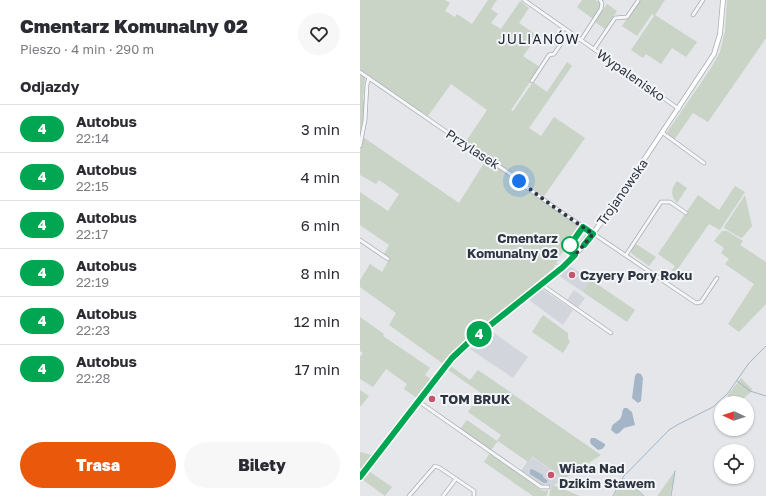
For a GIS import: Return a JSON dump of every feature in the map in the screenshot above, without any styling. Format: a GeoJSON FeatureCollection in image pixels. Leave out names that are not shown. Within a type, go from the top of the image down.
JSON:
{"type":"FeatureCollection","features":[{"type":"Feature","properties":{"kind":"street","name":"Wypalenisko"},"geometry":{"type":"LineString","coordinates":[[524,0],[679,109]]}},
{"type":"Feature","properties":{"kind":"street"},"geometry":{"type":"LineString","coordinates":[[581,40],[601,9],[602,3],[600,0]]}},
{"type":"Feature","properties":{"kind":"street"},"geometry":{"type":"LineString","coordinates":[[694,15],[703,0]]}},
{"type":"Feature","properties":{"kind":"street","name":"Trojanowska"},"geometry":{"type":"LineString","coordinates":[[360,477],[445,366],[460,350],[542,284],[575,255],[593,234],[663,133],[714,54],[720,34],[723,0]]}},
{"type":"Feature","properties":{"kind":"street"},"geometry":{"type":"LineString","coordinates":[[594,49],[615,18],[627,17],[638,1]]}},
{"type":"Feature","properties":{"kind":"street"},"geometry":{"type":"LineString","coordinates":[[532,81],[550,55],[554,54],[569,32]]}},
{"type":"Feature","properties":{"kind":"street","name":"Przylasek"},"geometry":{"type":"LineString","coordinates":[[360,72],[509,173],[593,234],[696,303],[702,302],[717,278]]}},
{"type":"Feature","properties":{"kind":"street"},"geometry":{"type":"LineString","coordinates":[[360,146],[365,120],[367,84],[369,78]]}},
{"type":"Feature","properties":{"kind":"street"},"geometry":{"type":"LineString","coordinates":[[663,133],[704,163]]}},
{"type":"Feature","properties":{"kind":"street"},"geometry":{"type":"LineString","coordinates":[[626,255],[661,202],[670,202],[686,213]]}},
{"type":"Feature","properties":{"kind":"street"},"geometry":{"type":"LineString","coordinates":[[360,240],[388,259]]}},
{"type":"Feature","properties":{"kind":"street"},"geometry":{"type":"LineString","coordinates":[[542,284],[611,333]]}},
{"type":"Feature","properties":{"kind":"street"},"geometry":{"type":"LineString","coordinates":[[418,401],[541,487],[548,487]]}},
{"type":"Feature","properties":{"kind":"street"},"geometry":{"type":"LineString","coordinates":[[409,496],[433,467],[437,466],[474,491],[474,495]]}},
{"type":"Feature","properties":{"kind":"street"},"geometry":{"type":"LineString","coordinates":[[442,496],[456,479]]}},
{"type":"Feature","properties":{"kind":"shaded area"},"geometry":{"type":"Polygon","coordinates":[[[360,0],[445,0],[450,3],[445,11],[455,17],[457,14],[472,24],[488,0],[497,0],[491,9],[498,14],[491,23],[501,29],[520,1],[529,8],[519,23],[538,36],[523,56],[540,67],[511,110],[513,111],[533,82],[547,92],[567,62],[572,66],[529,128],[541,136],[554,117],[585,138],[544,196],[465,143],[487,110],[451,84],[428,116],[422,112],[421,113],[360,70],[360,0]]]}},
{"type":"Feature","properties":{"kind":"shaded area"},"geometry":{"type":"Polygon","coordinates":[[[582,0],[595,0],[600,3],[601,7],[593,19],[577,7],[582,0]]]}},
{"type":"Feature","properties":{"kind":"shaded area"},"geometry":{"type":"Polygon","coordinates":[[[639,0],[665,0],[655,15],[697,42],[686,57],[672,48],[661,64],[646,54],[643,58],[631,50],[654,16],[652,14],[637,36],[622,26],[639,0]]]}},
{"type":"Feature","properties":{"kind":"shaded area"},"geometry":{"type":"Polygon","coordinates":[[[727,0],[766,0],[766,38],[708,122],[693,113],[674,140],[666,134],[711,68],[720,52],[725,31],[727,0]]]}},
{"type":"Feature","properties":{"kind":"shaded area"},"geometry":{"type":"Polygon","coordinates":[[[607,4],[617,11],[605,29],[595,22],[607,4]]]}},
{"type":"Feature","properties":{"kind":"shaded area"},"geometry":{"type":"Polygon","coordinates":[[[360,75],[365,78],[363,99],[366,100],[360,139],[360,75]]]}},
{"type":"Feature","properties":{"kind":"shaded area"},"geometry":{"type":"Polygon","coordinates":[[[363,137],[459,203],[486,160],[581,227],[559,257],[556,263],[559,265],[555,265],[554,268],[468,339],[442,363],[389,325],[396,313],[360,287],[360,280],[370,264],[382,272],[390,258],[384,254],[389,245],[360,225],[360,192],[388,211],[399,194],[379,180],[376,184],[360,175],[360,151],[363,137]]]}},
{"type":"Feature","properties":{"kind":"shaded area"},"geometry":{"type":"Polygon","coordinates":[[[677,181],[687,188],[677,203],[673,198],[672,192],[673,186],[677,181]]]}},
{"type":"Feature","properties":{"kind":"shaded area"},"geometry":{"type":"Polygon","coordinates":[[[735,186],[745,192],[720,230],[709,224],[670,280],[665,277],[668,276],[675,266],[658,254],[698,195],[719,210],[735,186]]]}},
{"type":"Feature","properties":{"kind":"shaded area"},"geometry":{"type":"Polygon","coordinates":[[[745,195],[752,226],[741,238],[724,227],[745,195]]]}},
{"type":"Feature","properties":{"kind":"shaded area"},"geometry":{"type":"Polygon","coordinates":[[[585,231],[589,234],[589,237],[574,253],[572,252],[585,235],[583,232],[585,231]]]}},
{"type":"Feature","properties":{"kind":"shaded area"},"geometry":{"type":"Polygon","coordinates":[[[722,231],[727,231],[743,241],[740,245],[766,262],[766,304],[739,332],[728,324],[754,284],[725,264],[729,259],[721,253],[724,248],[714,241],[722,231]]]}},
{"type":"Feature","properties":{"kind":"shaded area"},"geometry":{"type":"Polygon","coordinates":[[[636,244],[656,257],[649,266],[632,254],[631,251],[636,244]]]}},
{"type":"Feature","properties":{"kind":"shaded area"},"geometry":{"type":"Polygon","coordinates":[[[570,266],[591,280],[583,292],[559,276],[570,266]]]}},
{"type":"Feature","properties":{"kind":"shaded area"},"geometry":{"type":"Polygon","coordinates":[[[591,280],[635,310],[627,322],[583,292],[591,280]]]}},
{"type":"Feature","properties":{"kind":"shaded area"},"geometry":{"type":"Polygon","coordinates":[[[542,289],[573,310],[563,325],[529,300],[542,289]]]}},
{"type":"Feature","properties":{"kind":"shaded area"},"geometry":{"type":"Polygon","coordinates":[[[574,290],[585,298],[578,308],[567,300],[574,290]]]}},
{"type":"Feature","properties":{"kind":"shaded area"},"geometry":{"type":"Polygon","coordinates":[[[543,315],[568,333],[570,342],[563,353],[532,332],[543,315]]]}},
{"type":"Feature","properties":{"kind":"shaded area"},"geometry":{"type":"Polygon","coordinates":[[[360,317],[384,334],[383,336],[430,368],[425,375],[431,379],[417,398],[404,389],[407,384],[386,369],[373,387],[360,379],[360,357],[363,353],[360,351],[360,317]]]}},
{"type":"Feature","properties":{"kind":"shaded area"},"geometry":{"type":"Polygon","coordinates":[[[491,331],[528,357],[513,378],[470,349],[491,331]]]}},
{"type":"Feature","properties":{"kind":"shaded area"},"geometry":{"type":"Polygon","coordinates":[[[449,365],[470,380],[478,370],[601,455],[564,479],[532,456],[528,462],[498,441],[491,450],[460,429],[467,420],[497,441],[501,435],[468,412],[481,393],[448,370],[445,370],[449,365]]]}},
{"type":"Feature","properties":{"kind":"shaded area"},"geometry":{"type":"Polygon","coordinates":[[[741,378],[752,389],[746,396],[727,396],[741,378]]]}},
{"type":"Feature","properties":{"kind":"shaded area"},"geometry":{"type":"Polygon","coordinates":[[[360,390],[369,396],[361,406],[360,406],[360,390]]]}},
{"type":"Feature","properties":{"kind":"shaded area"},"geometry":{"type":"Polygon","coordinates":[[[360,452],[372,455],[362,468],[360,468],[360,452]]]}},
{"type":"Feature","properties":{"kind":"shaded area"},"geometry":{"type":"Polygon","coordinates":[[[490,453],[541,490],[548,490],[547,496],[533,496],[484,462],[490,453]]]}},
{"type":"Feature","properties":{"kind":"shaded area"},"geometry":{"type":"Polygon","coordinates":[[[531,456],[564,479],[551,487],[547,484],[541,485],[521,471],[531,456]]]}},
{"type":"Feature","properties":{"kind":"shaded area"},"geometry":{"type":"Polygon","coordinates":[[[675,471],[670,496],[658,496],[658,495],[675,471]]]}},
{"type":"Feature","properties":{"kind":"shaded area"},"geometry":{"type":"Polygon","coordinates":[[[370,472],[392,487],[385,496],[363,480],[370,472]]]}},
{"type":"Feature","properties":{"kind":"shaded area"},"geometry":{"type":"Polygon","coordinates":[[[623,478],[643,496],[614,496],[623,478]]]}},
{"type":"Feature","properties":{"kind":"shaded area"},"geometry":{"type":"Polygon","coordinates":[[[553,485],[580,496],[549,496],[553,485]]]}},
{"type":"Feature","properties":{"kind":"water"},"geometry":{"type":"Polygon","coordinates":[[[637,373],[641,374],[643,378],[641,401],[638,403],[632,398],[635,376],[637,373]]]}},
{"type":"Feature","properties":{"kind":"water"},"geometry":{"type":"Polygon","coordinates":[[[624,408],[627,408],[632,412],[635,425],[624,428],[616,434],[611,430],[612,426],[622,416],[624,408]]]}},
{"type":"Feature","properties":{"kind":"water"},"geometry":{"type":"Polygon","coordinates":[[[591,438],[595,438],[605,444],[605,446],[598,450],[591,444],[591,438]]]}},
{"type":"Feature","properties":{"kind":"water"},"geometry":{"type":"Polygon","coordinates":[[[532,469],[543,475],[543,477],[548,481],[544,483],[530,474],[530,470],[532,469]]]}},
{"type":"Feature","properties":{"kind":"waterway"},"geometry":{"type":"LineString","coordinates":[[613,496],[623,477],[669,430],[713,407],[728,393],[749,363],[766,346]]}},
{"type":"Feature","properties":{"kind":"waterway"},"geometry":{"type":"LineString","coordinates":[[737,381],[750,391],[766,396]]}},
{"type":"Feature","properties":{"kind":"waterway"},"geometry":{"type":"LineString","coordinates":[[671,496],[675,471]]}},
{"type":"Feature","properties":{"kind":"waterway"},"geometry":{"type":"LineString","coordinates":[[625,479],[644,496]]}},
{"type":"Feature","properties":{"kind":"bus line","name":"4"},"geometry":{"type":"LineString","coordinates":[[360,477],[452,358],[469,342],[563,267],[575,255],[569,251],[568,248],[583,227],[593,234],[584,245]]}},
{"type":"Feature","properties":{"kind":"place","name":"Cmentarz Komunalny 02"},"geometry":{"type":"Point","coordinates":[570,245]}},
{"type":"Feature","properties":{"kind":"place","name":"Czyery Pory Roku"},"geometry":{"type":"Point","coordinates":[572,275]}},
{"type":"Feature","properties":{"kind":"place","name":"TOM BRUK"},"geometry":{"type":"Point","coordinates":[432,399]}},
{"type":"Feature","properties":{"kind":"place","name":"Wiata Nad Dzikim Stawem"},"geometry":{"type":"Point","coordinates":[551,475]}},
{"type":"Feature","properties":{"kind":"district","name":"JULIANÓW"},"geometry":{"type":"Point","coordinates":[539,39]}},
{"type":"Feature","properties":{"kind":"route"},"geometry":{"type":"LineString","coordinates":[[519,181],[593,234],[575,255],[570,245]]}}]}
